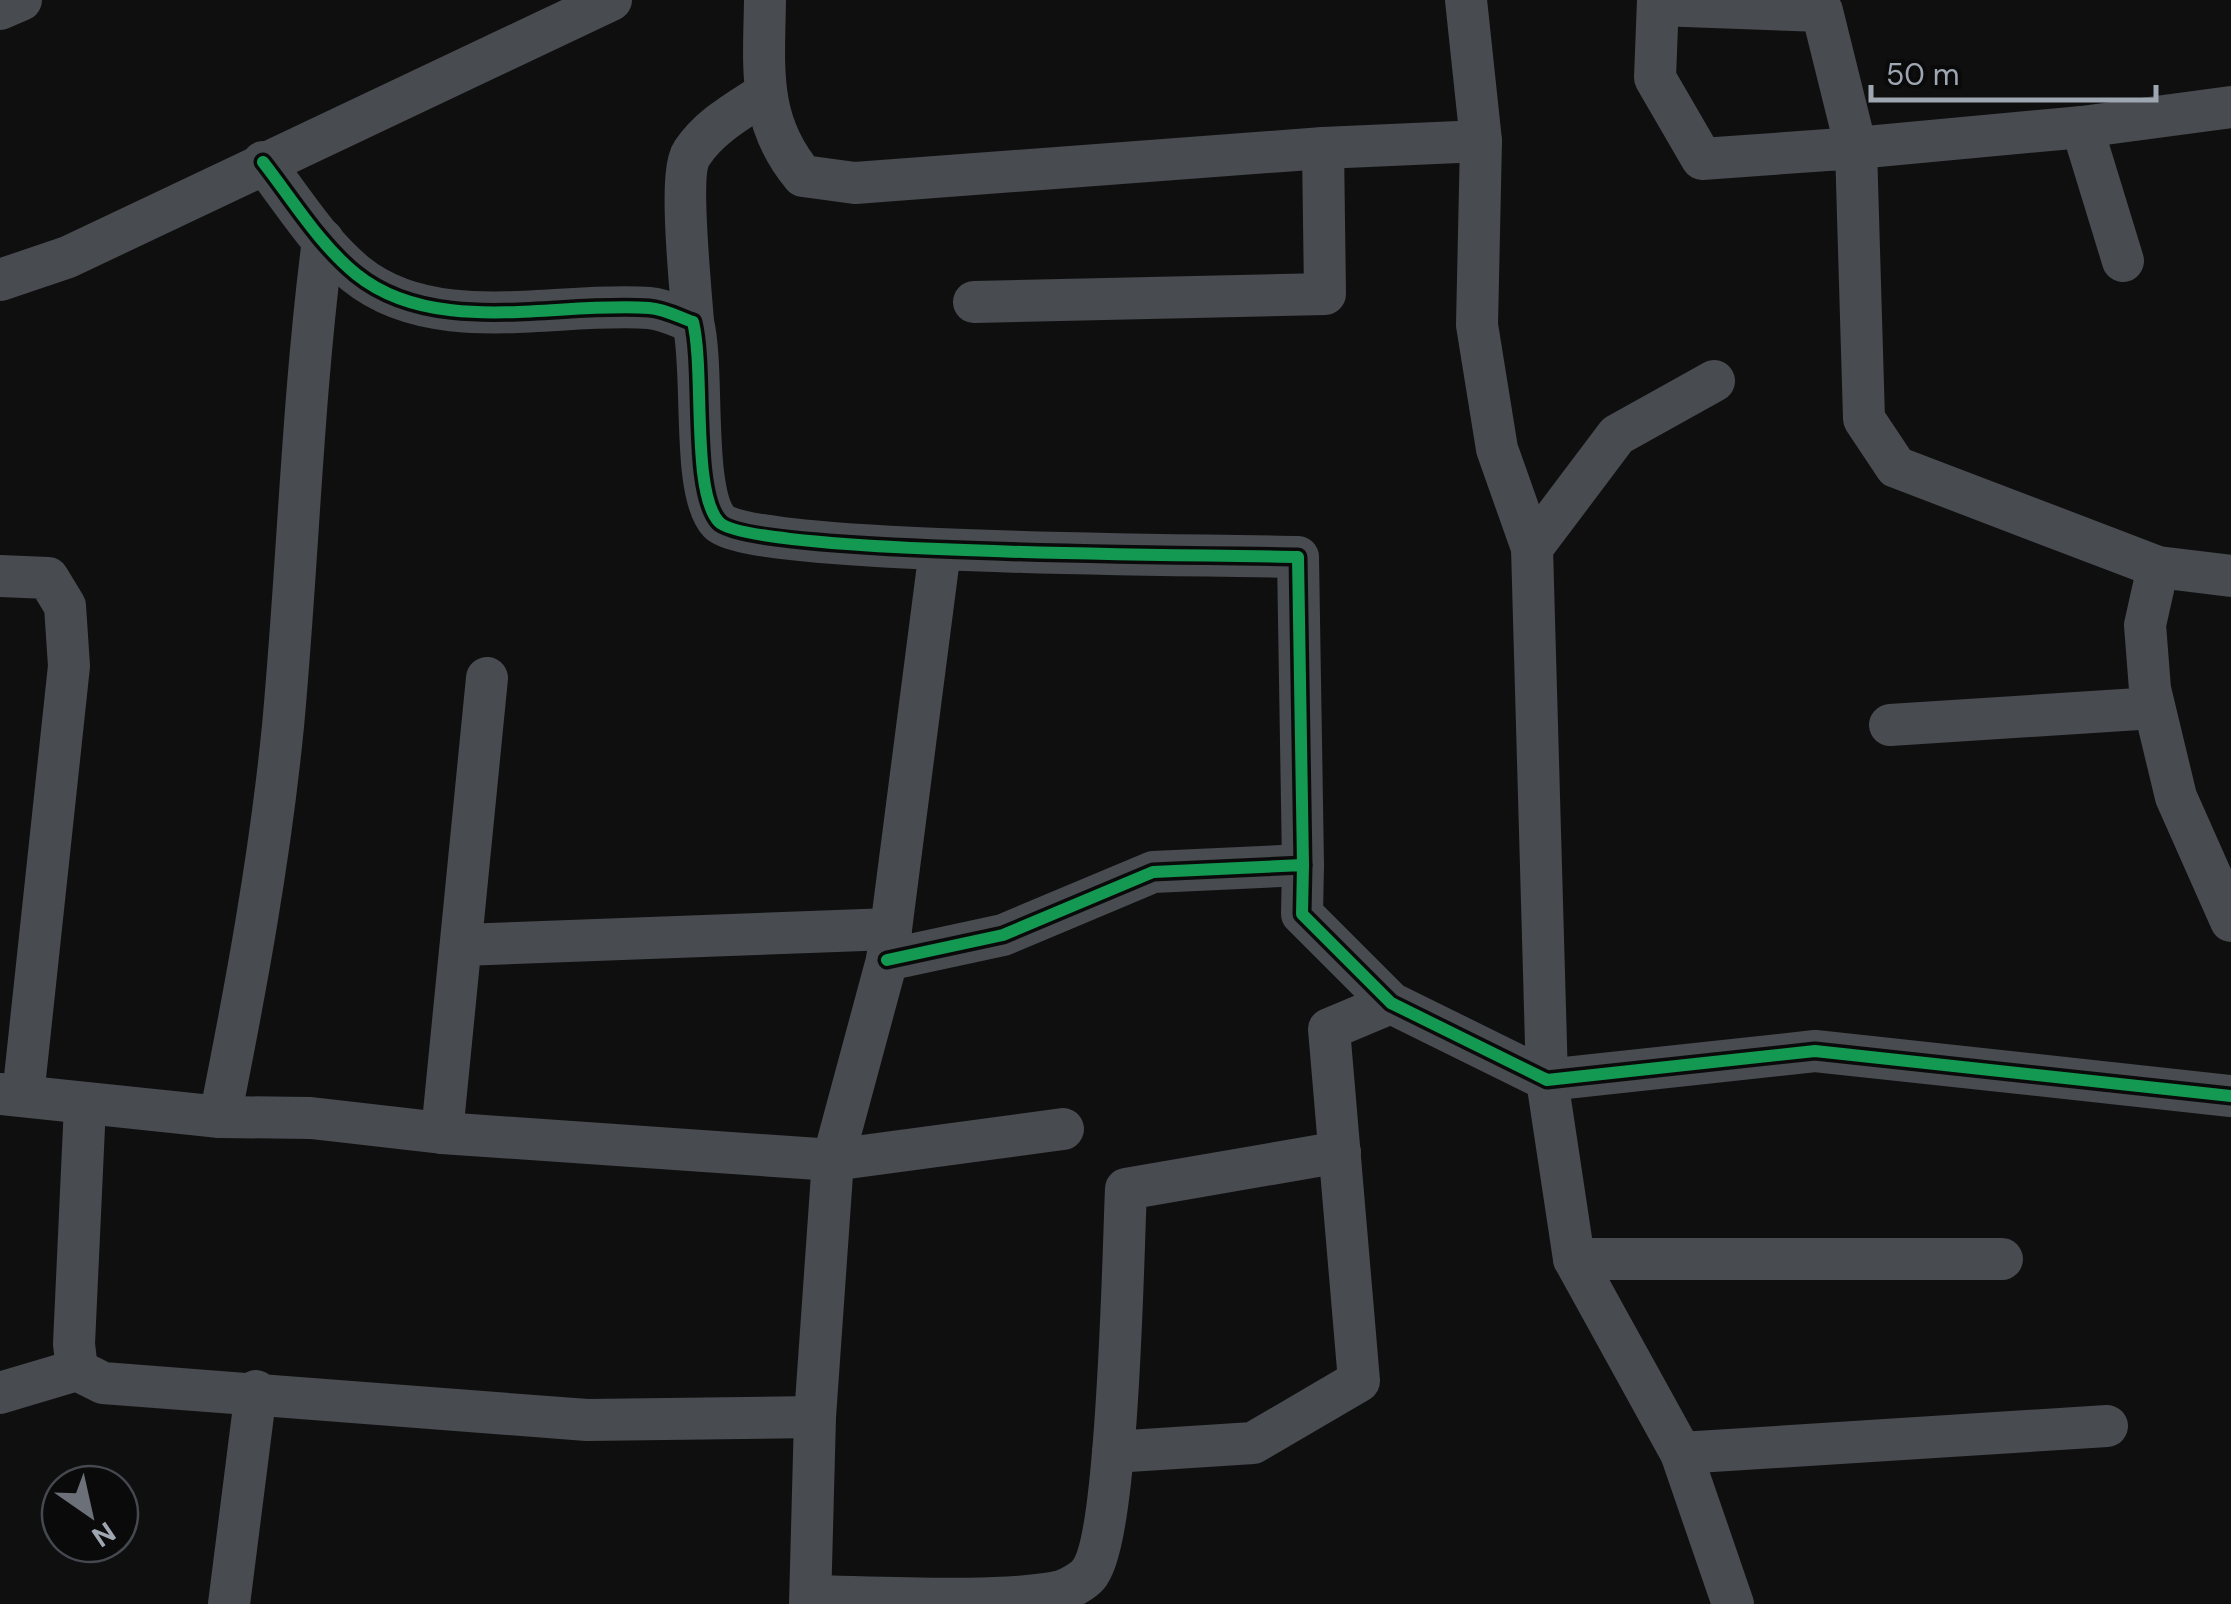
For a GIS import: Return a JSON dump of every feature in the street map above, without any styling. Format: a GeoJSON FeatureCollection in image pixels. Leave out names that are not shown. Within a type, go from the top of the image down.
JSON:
{"type":"FeatureCollection","features":[{"type":"Feature","properties":{"kind":"street"},"geometry":{"type":"LineString","coordinates":[[0,9],[21,0]]}},
{"type":"Feature","properties":{"kind":"street"},"geometry":{"type":"LineString","coordinates":[[0,280],[68,256],[611,0]]}},
{"type":"Feature","properties":{"kind":"street"},"geometry":{"type":"LineString","coordinates":[[764,0],[764,94],[780,149],[803,176],[855,182],[1324,148],[1481,141]]}},
{"type":"Feature","properties":{"kind":"street"},"geometry":{"type":"LineString","coordinates":[[1466,0],[1481,141],[1476,326],[1497,450],[1532,548],[1547,1080],[1574,1259],[1680,1454],[1733,1604]]}},
{"type":"Feature","properties":{"kind":"street"},"geometry":{"type":"LineString","coordinates":[[2231,106],[2082,127],[1856,148],[1702,159],[1655,78],[1658,2],[1821,5],[1856,148],[1864,420],[1896,467],[2158,567],[2231,576]]}},
{"type":"Feature","properties":{"kind":"street"},"geometry":{"type":"LineString","coordinates":[[764,94],[715,126],[689,156],[686,200],[693,322],[700,350],[704,494],[720,524],[750,536],[940,550],[1298,557],[1302,914],[1391,1003],[1547,1080],[1815,1051],[2231,1096]]}},
{"type":"Feature","properties":{"kind":"street"},"geometry":{"type":"LineString","coordinates":[[2082,127],[2123,261]]}},
{"type":"Feature","properties":{"kind":"street"},"geometry":{"type":"LineString","coordinates":[[974,302],[1325,294],[1324,148]]}},
{"type":"Feature","properties":{"kind":"street"},"geometry":{"type":"LineString","coordinates":[[263,162],[323,240],[358,275],[400,299],[463,310],[653,308],[693,322]]}},
{"type":"Feature","properties":{"kind":"street"},"geometry":{"type":"LineString","coordinates":[[220,1117],[262,900],[283,727],[310,338],[323,240]]}},
{"type":"Feature","properties":{"kind":"street"},"geometry":{"type":"LineString","coordinates":[[1532,548],[1616,435],[1714,381]]}},
{"type":"Feature","properties":{"kind":"street"},"geometry":{"type":"LineString","coordinates":[[940,550],[889,945],[834,1160],[815,1417],[811,1600],[1025,1601],[1064,1590],[1089,1574],[1102,1540],[1113,1452],[1126,1189],[1340,1152]]}},
{"type":"Feature","properties":{"kind":"street"},"geometry":{"type":"LineString","coordinates":[[2158,567],[2145,626],[2154,708],[2176,797],[2231,920]]}},
{"type":"Feature","properties":{"kind":"street"},"geometry":{"type":"LineString","coordinates":[[0,576],[48,578],[65,606],[69,666],[12,1095],[85,1106],[220,1117],[311,1118],[442,1133],[834,1160],[1063,1128]]}},
{"type":"Feature","properties":{"kind":"street"},"geometry":{"type":"LineString","coordinates":[[442,1133],[487,678]]}},
{"type":"Feature","properties":{"kind":"street"},"geometry":{"type":"LineString","coordinates":[[1890,725],[2154,708]]}},
{"type":"Feature","properties":{"kind":"street"},"geometry":{"type":"LineString","coordinates":[[462,945],[889,945],[1002,935],[1153,872],[1303,865]]}},
{"type":"Feature","properties":{"kind":"street"},"geometry":{"type":"LineString","coordinates":[[1113,1452],[1253,1444],[1359,1381],[1329,1029],[1330,943]]}},
{"type":"Feature","properties":{"kind":"street"},"geometry":{"type":"LineString","coordinates":[[1329,1029],[1391,1003]]}},
{"type":"Feature","properties":{"kind":"street"},"geometry":{"type":"LineString","coordinates":[[77,1370],[74,1344],[85,1106]]}},
{"type":"Feature","properties":{"kind":"street"},"geometry":{"type":"LineString","coordinates":[[1574,1259],[2002,1259]]}},
{"type":"Feature","properties":{"kind":"street"},"geometry":{"type":"LineString","coordinates":[[0,1393],[77,1370],[103,1383],[587,1420],[815,1417]]}},
{"type":"Feature","properties":{"kind":"street"},"geometry":{"type":"LineString","coordinates":[[229,1604],[256,1392]]}},
{"type":"Feature","properties":{"kind":"street"},"geometry":{"type":"LineString","coordinates":[[1680,1454],[2107,1426]]}},
{"type":"Feature","properties":{"kind":"cycle path"},"geometry":{"type":"LineString","coordinates":[[263,162],[330,249],[356,274],[387,294],[459,311],[649,308],[693,322],[705,485],[710,507],[719,522],[749,533],[896,547],[1298,557],[1303,865]]}},
{"type":"Feature","properties":{"kind":"cycle path"},"geometry":{"type":"LineString","coordinates":[[887,960],[1003,935],[1153,872],[1303,865],[1302,914],[1391,1003],[1547,1080],[1815,1051],[2231,1096]]}}]}
